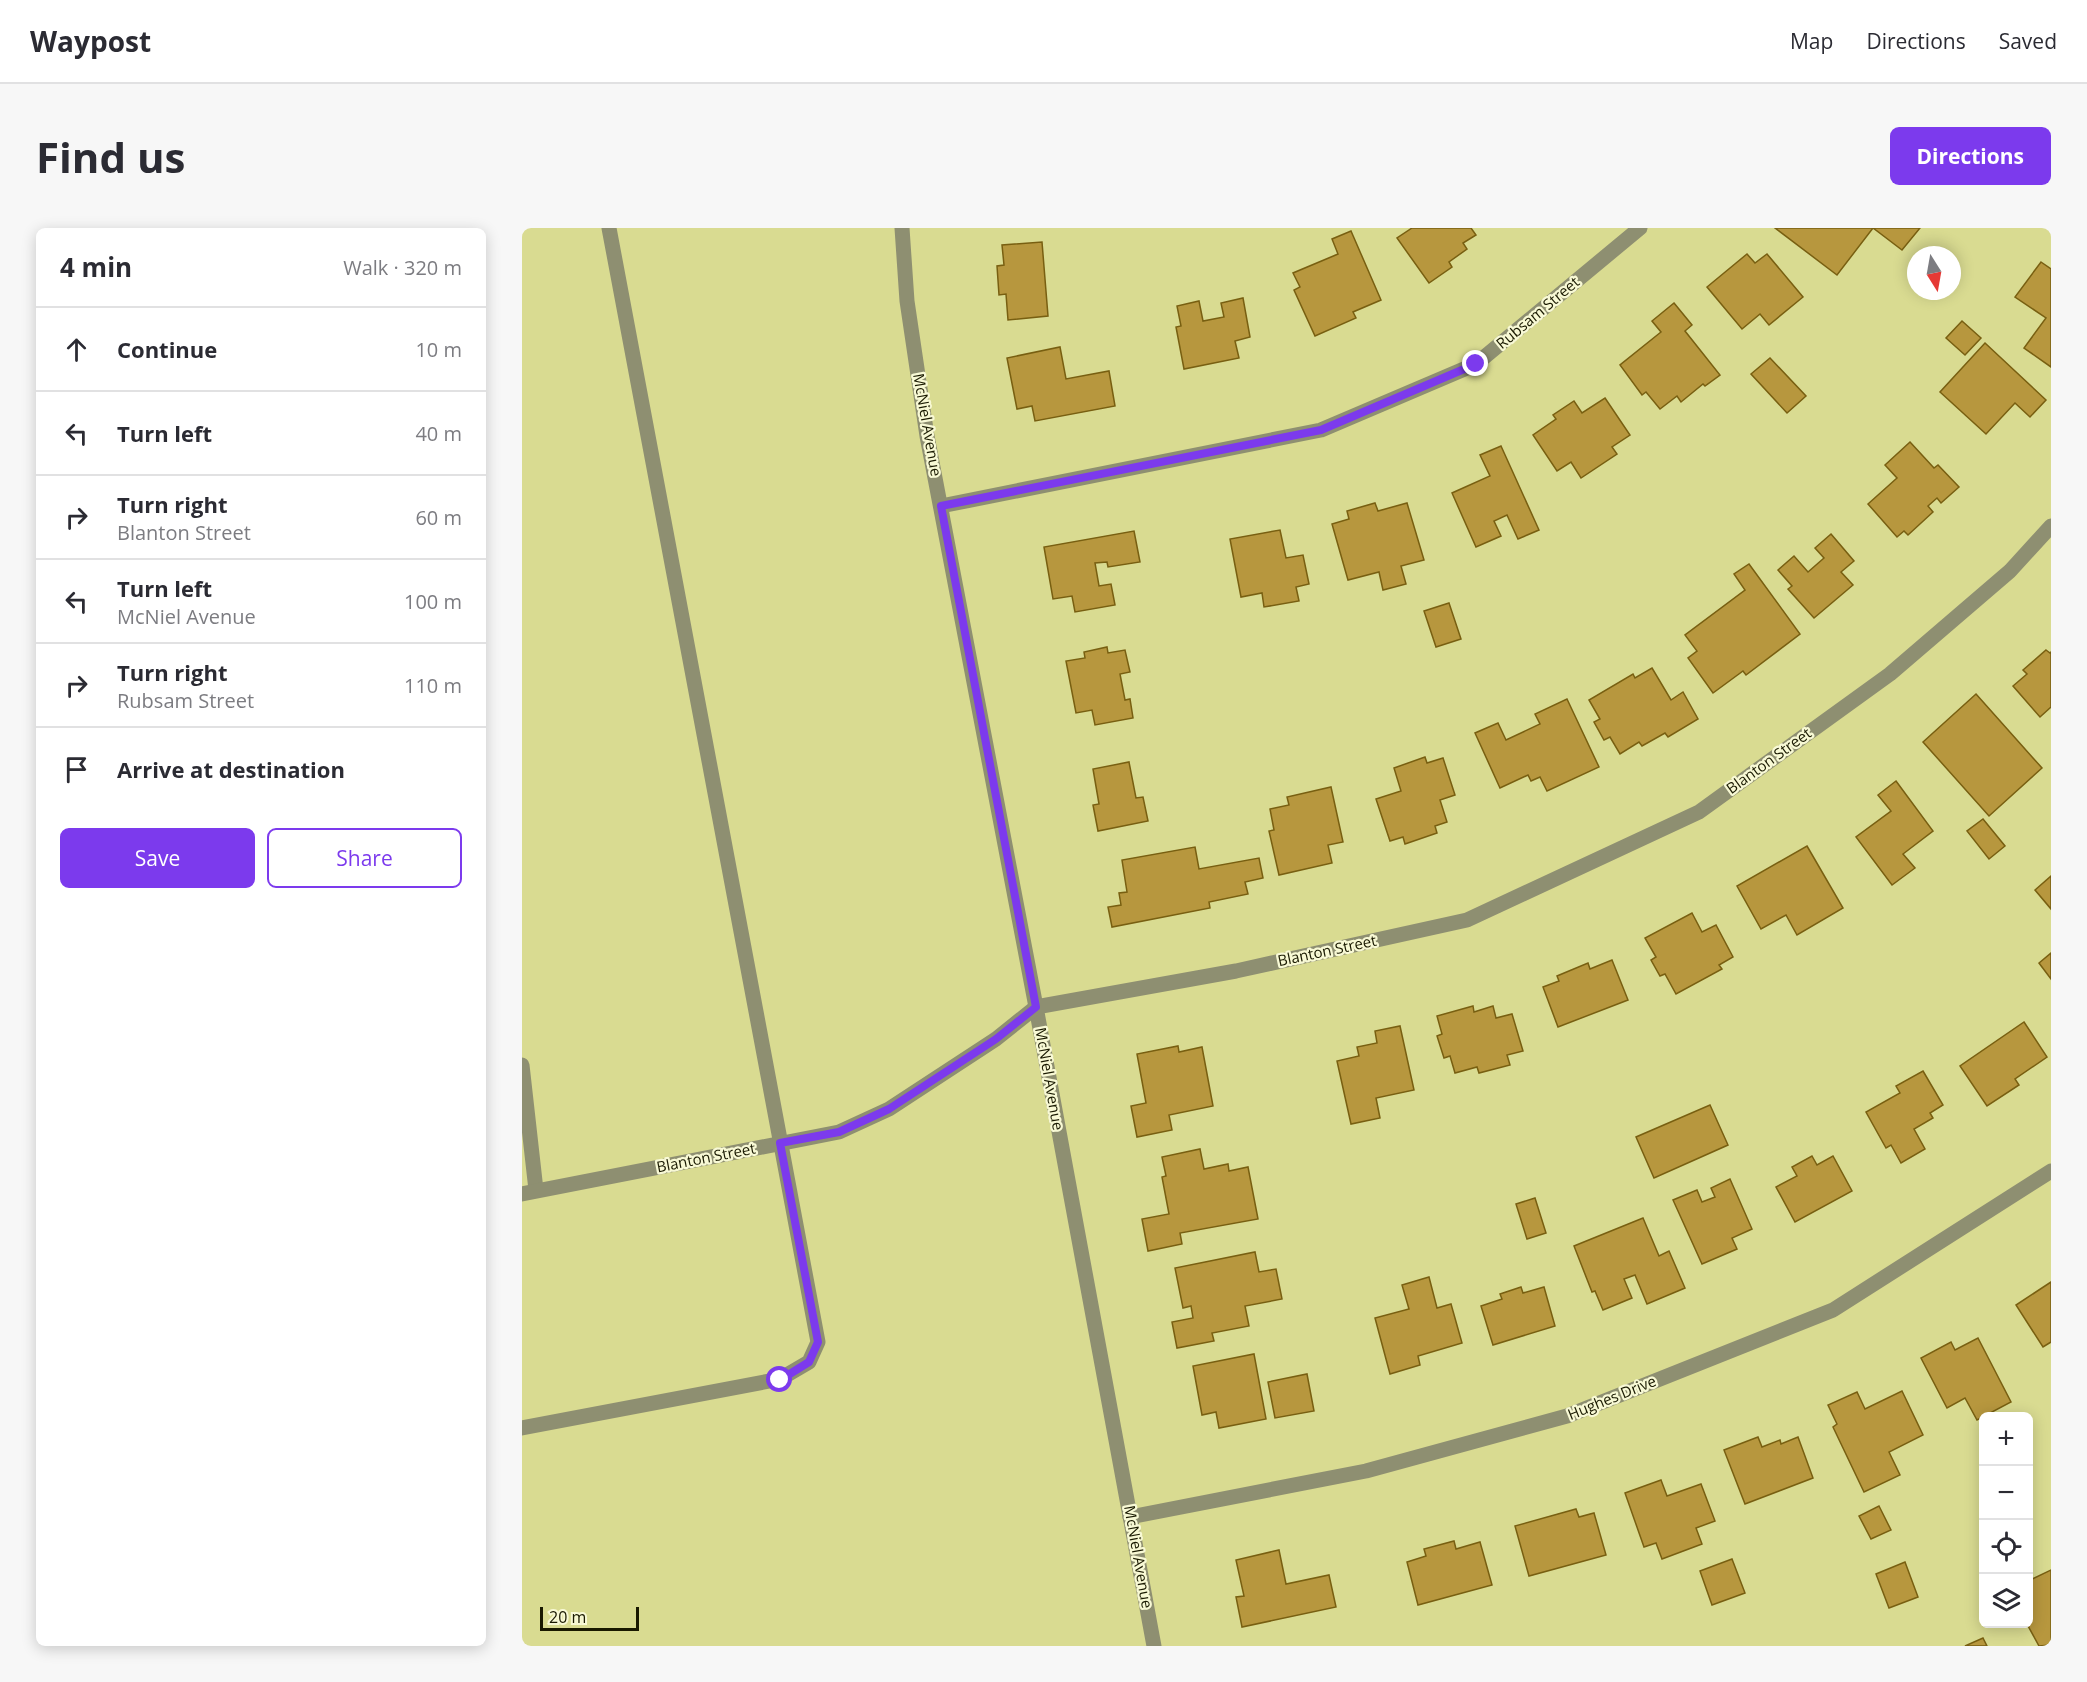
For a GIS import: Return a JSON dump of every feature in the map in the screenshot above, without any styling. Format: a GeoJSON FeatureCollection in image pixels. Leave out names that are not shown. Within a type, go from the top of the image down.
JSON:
{"type":"FeatureCollection","features":[{"type":"Feature","properties":{"kind":"street"},"geometry":{"type":"LineString","coordinates":[[522,1428],[780,1380],[809,1362],[818,1342],[609,228]]}},
{"type":"Feature","properties":{"kind":"street","name":"McNiel Avenue"},"geometry":{"type":"LineString","coordinates":[[902,228],[907,301],[927,436],[1036,1007],[1154,1646]]}},
{"type":"Feature","properties":{"kind":"street","name":"Rubsam Street"},"geometry":{"type":"LineString","coordinates":[[941,506],[1321,430],[1476,364],[1640,228]]}},
{"type":"Feature","properties":{"kind":"street","name":"Blanton Street"},"geometry":{"type":"LineString","coordinates":[[529,1192],[839,1132],[889,1109],[996,1039],[1036,1007],[1236,971],[1467,920],[1699,812],[1890,674],[2010,572],[2051,526]]}},
{"type":"Feature","properties":{"kind":"street"},"geometry":{"type":"LineString","coordinates":[[522,1065],[529,1192]]}},
{"type":"Feature","properties":{"kind":"street","name":"Hughes Drive"},"geometry":{"type":"LineString","coordinates":[[1130,1517],[1366,1471],[1567,1416],[1833,1310],[2051,1171]]}},
{"type":"Feature","properties":{"kind":"building"},"geometry":{"type":"Polygon","coordinates":[[[1412,228],[1471,228],[1476,235],[1463,243],[1467,249],[1449,262],[1452,267],[1429,283],[1397,238],[1412,228]]]}},
{"type":"Feature","properties":{"kind":"building"},"geometry":{"type":"Polygon","coordinates":[[[1775,228],[1873,228],[1837,275],[1775,228]]]}},
{"type":"Feature","properties":{"kind":"building"},"geometry":{"type":"Polygon","coordinates":[[[1873,228],[1920,228],[1902,250],[1873,228]]]}},
{"type":"Feature","properties":{"kind":"building"},"geometry":{"type":"Polygon","coordinates":[[[1351,231],[1381,300],[1353,312],[1356,318],[1315,336],[1294,290],[1300,287],[1293,273],[1338,254],[1332,239],[1351,231]]]}},
{"type":"Feature","properties":{"kind":"building"},"geometry":{"type":"Polygon","coordinates":[[[1042,242],[1048,316],[1008,320],[1006,294],[999,295],[997,266],[1004,265],[1002,245],[1042,242]]]}},
{"type":"Feature","properties":{"kind":"building"},"geometry":{"type":"Polygon","coordinates":[[[1747,254],[1755,263],[1767,254],[1803,297],[1769,325],[1760,314],[1742,329],[1707,287],[1747,254]]]}},
{"type":"Feature","properties":{"kind":"building"},"geometry":{"type":"Polygon","coordinates":[[[2041,262],[2051,269],[2051,367],[2024,348],[2046,318],[2015,297],[2041,262]]]}},
{"type":"Feature","properties":{"kind":"building"},"geometry":{"type":"Polygon","coordinates":[[[1243,298],[1250,337],[1235,341],[1239,358],[1184,369],[1176,327],[1181,326],[1177,306],[1199,301],[1203,321],[1224,317],[1221,303],[1243,298]]]}},
{"type":"Feature","properties":{"kind":"building"},"geometry":{"type":"Polygon","coordinates":[[[1674,303],[1692,325],[1685,331],[1720,375],[1705,386],[1703,384],[1681,402],[1677,396],[1660,409],[1646,392],[1642,395],[1620,365],[1661,332],[1652,321],[1674,303]]]}},
{"type":"Feature","properties":{"kind":"building"},"geometry":{"type":"Polygon","coordinates":[[[1962,321],[1981,338],[1965,355],[1946,338],[1962,321]]]}},
{"type":"Feature","properties":{"kind":"building"},"geometry":{"type":"Polygon","coordinates":[[[1985,343],[2046,400],[2030,417],[2015,403],[1986,434],[1940,392],[1985,343]]]}},
{"type":"Feature","properties":{"kind":"building"},"geometry":{"type":"Polygon","coordinates":[[[1060,347],[1066,379],[1109,371],[1115,406],[1035,421],[1032,406],[1017,409],[1007,358],[1060,347]]]}},
{"type":"Feature","properties":{"kind":"building"},"geometry":{"type":"Polygon","coordinates":[[[1770,358],[1806,396],[1787,413],[1751,374],[1770,358]]]}},
{"type":"Feature","properties":{"kind":"building"},"geometry":{"type":"Polygon","coordinates":[[[1605,398],[1630,435],[1612,447],[1617,454],[1581,478],[1571,462],[1557,471],[1533,435],[1556,419],[1553,415],[1574,401],[1582,413],[1605,398]]]}},
{"type":"Feature","properties":{"kind":"building"},"geometry":{"type":"Polygon","coordinates":[[[1910,442],[1934,468],[1938,465],[1959,487],[1941,503],[1937,498],[1928,506],[1933,512],[1908,535],[1904,531],[1897,537],[1868,504],[1897,478],[1885,465],[1910,442]]]}},
{"type":"Feature","properties":{"kind":"building"},"geometry":{"type":"Polygon","coordinates":[[[1501,446],[1539,530],[1518,539],[1507,515],[1494,521],[1501,536],[1476,547],[1452,493],[1490,476],[1480,455],[1501,446]]]}},
{"type":"Feature","properties":{"kind":"building"},"geometry":{"type":"Polygon","coordinates":[[[1375,503],[1378,511],[1407,503],[1424,560],[1401,566],[1406,584],[1383,590],[1379,572],[1348,580],[1332,524],[1349,519],[1347,511],[1375,503]]]}},
{"type":"Feature","properties":{"kind":"building"},"geometry":{"type":"Polygon","coordinates":[[[1280,530],[1286,558],[1303,555],[1309,584],[1296,587],[1299,601],[1264,607],[1262,593],[1241,597],[1230,539],[1280,530]]]}},
{"type":"Feature","properties":{"kind":"building"},"geometry":{"type":"Polygon","coordinates":[[[1134,531],[1140,562],[1108,567],[1107,562],[1095,563],[1099,586],[1111,584],[1115,605],[1075,612],[1072,596],[1053,599],[1044,547],[1134,531]]]}},
{"type":"Feature","properties":{"kind":"building"},"geometry":{"type":"Polygon","coordinates":[[[1831,534],[1854,561],[1841,572],[1853,585],[1814,618],[1788,589],[1792,586],[1778,570],[1794,556],[1808,572],[1824,558],[1815,548],[1831,534]]]}},
{"type":"Feature","properties":{"kind":"building"},"geometry":{"type":"Polygon","coordinates":[[[1749,564],[1800,634],[1746,675],[1743,671],[1713,693],[1688,658],[1697,651],[1685,635],[1745,590],[1734,574],[1749,564]]]}},
{"type":"Feature","properties":{"kind":"building"},"geometry":{"type":"Polygon","coordinates":[[[1449,603],[1461,639],[1436,647],[1424,611],[1449,603]]]}},
{"type":"Feature","properties":{"kind":"building"},"geometry":{"type":"Polygon","coordinates":[[[1107,647],[1108,653],[1125,650],[1130,672],[1120,674],[1125,700],[1130,699],[1133,718],[1095,725],[1092,710],[1076,713],[1066,661],[1085,658],[1084,652],[1107,647]]]}},
{"type":"Feature","properties":{"kind":"building"},"geometry":{"type":"Polygon","coordinates":[[[2046,650],[2051,652],[2051,707],[2040,717],[2013,686],[2027,674],[2023,670],[2046,650]]]}},
{"type":"Feature","properties":{"kind":"building"},"geometry":{"type":"Polygon","coordinates":[[[1652,668],[1671,700],[1683,692],[1698,719],[1668,737],[1665,733],[1642,746],[1639,742],[1620,754],[1610,737],[1604,740],[1594,722],[1600,719],[1589,700],[1633,674],[1635,678],[1652,668]]]}},
{"type":"Feature","properties":{"kind":"building"},"geometry":{"type":"Polygon","coordinates":[[[1976,694],[2042,768],[1989,816],[1923,742],[1976,694]]]}},
{"type":"Feature","properties":{"kind":"building"},"geometry":{"type":"Polygon","coordinates":[[[1567,699],[1599,767],[1547,791],[1540,777],[1531,781],[1528,775],[1500,788],[1475,733],[1498,723],[1506,740],[1540,724],[1535,714],[1567,699]]]}},
{"type":"Feature","properties":{"kind":"building"},"geometry":{"type":"Polygon","coordinates":[[[1425,757],[1427,763],[1443,758],[1455,795],[1440,800],[1447,822],[1435,826],[1437,833],[1405,844],[1403,837],[1390,841],[1376,799],[1401,791],[1394,768],[1425,757]]]}},
{"type":"Feature","properties":{"kind":"building"},"geometry":{"type":"Polygon","coordinates":[[[1129,762],[1136,798],[1143,797],[1148,821],[1098,831],[1093,805],[1099,804],[1093,769],[1129,762]]]}},
{"type":"Feature","properties":{"kind":"building"},"geometry":{"type":"Polygon","coordinates":[[[1896,781],[1933,831],[1903,854],[1915,868],[1892,885],[1856,837],[1891,811],[1878,795],[1896,781]]]}},
{"type":"Feature","properties":{"kind":"building"},"geometry":{"type":"Polygon","coordinates":[[[1331,787],[1343,842],[1328,845],[1332,863],[1279,875],[1269,831],[1274,830],[1270,809],[1289,805],[1287,797],[1331,787]]]}},
{"type":"Feature","properties":{"kind":"building"},"geometry":{"type":"Polygon","coordinates":[[[1983,819],[2005,846],[1989,859],[1967,831],[1983,819]]]}},
{"type":"Feature","properties":{"kind":"building"},"geometry":{"type":"Polygon","coordinates":[[[1807,846],[1843,908],[1797,935],[1786,915],[1761,929],[1737,886],[1807,846]]]}},
{"type":"Feature","properties":{"kind":"building"},"geometry":{"type":"Polygon","coordinates":[[[1195,847],[1199,869],[1259,858],[1263,878],[1245,882],[1248,894],[1209,902],[1210,908],[1112,927],[1108,907],[1121,905],[1119,893],[1127,892],[1122,860],[1195,847]]]}},
{"type":"Feature","properties":{"kind":"building"},"geometry":{"type":"Polygon","coordinates":[[[2051,876],[2051,909],[2035,890],[2051,876]]]}},
{"type":"Feature","properties":{"kind":"building"},"geometry":{"type":"Polygon","coordinates":[[[1692,913],[1702,932],[1716,925],[1733,957],[1719,965],[1722,969],[1676,994],[1665,974],[1660,976],[1651,960],[1656,957],[1645,938],[1692,913]]]}},
{"type":"Feature","properties":{"kind":"building"},"geometry":{"type":"Polygon","coordinates":[[[2051,953],[2051,979],[2039,963],[2051,953]]]}},
{"type":"Feature","properties":{"kind":"building"},"geometry":{"type":"Polygon","coordinates":[[[1612,960],[1628,1000],[1558,1027],[1543,987],[1559,981],[1557,976],[1588,963],[1590,969],[1612,960]]]}},
{"type":"Feature","properties":{"kind":"building"},"geometry":{"type":"Polygon","coordinates":[[[1473,1006],[1474,1012],[1493,1006],[1496,1018],[1512,1014],[1523,1051],[1507,1055],[1510,1065],[1479,1073],[1477,1067],[1455,1073],[1450,1056],[1444,1058],[1437,1036],[1442,1034],[1437,1016],[1473,1006]]]}},
{"type":"Feature","properties":{"kind":"building"},"geometry":{"type":"Polygon","coordinates":[[[2024,1022],[2047,1057],[2015,1079],[2019,1085],[1987,1106],[1960,1066],[2024,1022]]]}},
{"type":"Feature","properties":{"kind":"building"},"geometry":{"type":"Polygon","coordinates":[[[1400,1026],[1414,1090],[1376,1098],[1380,1118],[1351,1124],[1337,1061],[1359,1056],[1357,1047],[1377,1043],[1375,1031],[1400,1026]]]}},
{"type":"Feature","properties":{"kind":"building"},"geometry":{"type":"Polygon","coordinates":[[[1178,1046],[1179,1052],[1202,1047],[1213,1106],[1169,1115],[1172,1130],[1137,1137],[1131,1106],[1146,1103],[1137,1054],[1178,1046]]]}},
{"type":"Feature","properties":{"kind":"building"},"geometry":{"type":"Polygon","coordinates":[[[1923,1071],[1943,1105],[1930,1113],[1933,1118],[1914,1129],[1925,1149],[1901,1163],[1891,1145],[1886,1148],[1866,1112],[1900,1093],[1896,1086],[1923,1071]]]}},
{"type":"Feature","properties":{"kind":"building"},"geometry":{"type":"Polygon","coordinates":[[[1710,1105],[1728,1145],[1654,1178],[1636,1137],[1710,1105]]]}},
{"type":"Feature","properties":{"kind":"building"},"geometry":{"type":"Polygon","coordinates":[[[1200,1149],[1204,1169],[1228,1164],[1229,1171],[1248,1167],[1258,1219],[1180,1233],[1182,1244],[1148,1251],[1142,1219],[1169,1214],[1162,1177],[1166,1176],[1162,1157],[1200,1149]]]}},
{"type":"Feature","properties":{"kind":"building"},"geometry":{"type":"Polygon","coordinates":[[[1812,1156],[1817,1165],[1833,1156],[1852,1191],[1795,1222],[1776,1187],[1797,1176],[1792,1167],[1812,1156]]]}},
{"type":"Feature","properties":{"kind":"building"},"geometry":{"type":"Polygon","coordinates":[[[1730,1179],[1752,1229],[1732,1238],[1737,1249],[1702,1264],[1673,1200],[1697,1190],[1702,1202],[1715,1197],[1711,1188],[1730,1179]]]}},
{"type":"Feature","properties":{"kind":"building"},"geometry":{"type":"Polygon","coordinates":[[[1535,1198],[1546,1233],[1527,1239],[1516,1204],[1535,1198]]]}},
{"type":"Feature","properties":{"kind":"building"},"geometry":{"type":"Polygon","coordinates":[[[1643,1218],[1659,1256],[1669,1251],[1685,1288],[1647,1304],[1635,1275],[1624,1279],[1632,1298],[1603,1310],[1595,1291],[1592,1292],[1574,1246],[1643,1218]]]}},
{"type":"Feature","properties":{"kind":"building"},"geometry":{"type":"Polygon","coordinates":[[[1255,1252],[1259,1272],[1276,1269],[1282,1299],[1245,1306],[1249,1326],[1212,1333],[1214,1341],[1177,1348],[1172,1322],[1193,1318],[1191,1306],[1183,1308],[1175,1268],[1255,1252]]]}},
{"type":"Feature","properties":{"kind":"building"},"geometry":{"type":"Polygon","coordinates":[[[1429,1277],[1437,1308],[1451,1304],[1462,1343],[1418,1356],[1420,1365],[1390,1374],[1375,1318],[1409,1309],[1402,1285],[1429,1277]]]}},
{"type":"Feature","properties":{"kind":"building"},"geometry":{"type":"Polygon","coordinates":[[[2051,1282],[2051,1342],[2043,1347],[2016,1305],[2051,1282]]]}},
{"type":"Feature","properties":{"kind":"building"},"geometry":{"type":"Polygon","coordinates":[[[1521,1287],[1523,1293],[1544,1287],[1555,1326],[1493,1345],[1481,1306],[1502,1299],[1500,1294],[1521,1287]]]}},
{"type":"Feature","properties":{"kind":"building"},"geometry":{"type":"Polygon","coordinates":[[[1978,1338],[2011,1402],[1992,1412],[1979,1412],[1977,1420],[1965,1398],[1947,1408],[1921,1358],[1951,1342],[1955,1350],[1978,1338]]]}},
{"type":"Feature","properties":{"kind":"building"},"geometry":{"type":"Polygon","coordinates":[[[1254,1354],[1266,1419],[1219,1428],[1216,1412],[1202,1415],[1193,1366],[1254,1354]]]}},
{"type":"Feature","properties":{"kind":"building"},"geometry":{"type":"Polygon","coordinates":[[[1307,1374],[1314,1411],[1275,1418],[1268,1382],[1307,1374]]]}},
{"type":"Feature","properties":{"kind":"building"},"geometry":{"type":"Polygon","coordinates":[[[1902,1391],[1923,1435],[1889,1452],[1900,1475],[1864,1492],[1833,1427],[1837,1424],[1828,1405],[1857,1392],[1865,1409],[1902,1391]]]}},
{"type":"Feature","properties":{"kind":"building"},"geometry":{"type":"Polygon","coordinates":[[[1758,1437],[1762,1447],[1780,1440],[1781,1444],[1798,1437],[1813,1478],[1745,1504],[1724,1450],[1758,1437]]]}},
{"type":"Feature","properties":{"kind":"building"},"geometry":{"type":"Polygon","coordinates":[[[1661,1480],[1667,1496],[1701,1484],[1715,1521],[1696,1528],[1702,1544],[1662,1559],[1656,1543],[1644,1547],[1625,1493],[1661,1480]]]}},
{"type":"Feature","properties":{"kind":"building"},"geometry":{"type":"Polygon","coordinates":[[[1879,1506],[1891,1530],[1871,1539],[1859,1516],[1879,1506]]]}},
{"type":"Feature","properties":{"kind":"building"},"geometry":{"type":"Polygon","coordinates":[[[1576,1509],[1579,1517],[1594,1513],[1606,1555],[1529,1576],[1515,1526],[1576,1509]]]}},
{"type":"Feature","properties":{"kind":"building"},"geometry":{"type":"Polygon","coordinates":[[[1454,1541],[1456,1549],[1480,1542],[1492,1585],[1418,1605],[1407,1562],[1426,1556],[1424,1549],[1454,1541]]]}},
{"type":"Feature","properties":{"kind":"building"},"geometry":{"type":"Polygon","coordinates":[[[1279,1550],[1286,1584],[1329,1575],[1336,1607],[1242,1627],[1236,1597],[1244,1596],[1236,1560],[1279,1550]]]}},
{"type":"Feature","properties":{"kind":"building"},"geometry":{"type":"Polygon","coordinates":[[[1732,1559],[1745,1593],[1712,1605],[1700,1571],[1732,1559]]]}},
{"type":"Feature","properties":{"kind":"building"},"geometry":{"type":"Polygon","coordinates":[[[1905,1562],[1918,1597],[1889,1608],[1876,1574],[1905,1562]]]}},
{"type":"Feature","properties":{"kind":"building"},"geometry":{"type":"Polygon","coordinates":[[[2051,1570],[2051,1645],[2039,1646],[2029,1628],[2033,1628],[2033,1579],[2051,1570]]]}},
{"type":"Feature","properties":{"kind":"building"},"geometry":{"type":"Polygon","coordinates":[[[1983,1638],[1987,1646],[1965,1646],[1983,1638]]]}},
{"type":"Feature","properties":{"kind":"route"},"geometry":{"type":"LineString","coordinates":[[780,1380],[809,1362],[818,1342],[780,1143],[839,1132],[889,1109],[996,1039],[1036,1007],[941,506],[1321,430],[1476,364]]}}]}
